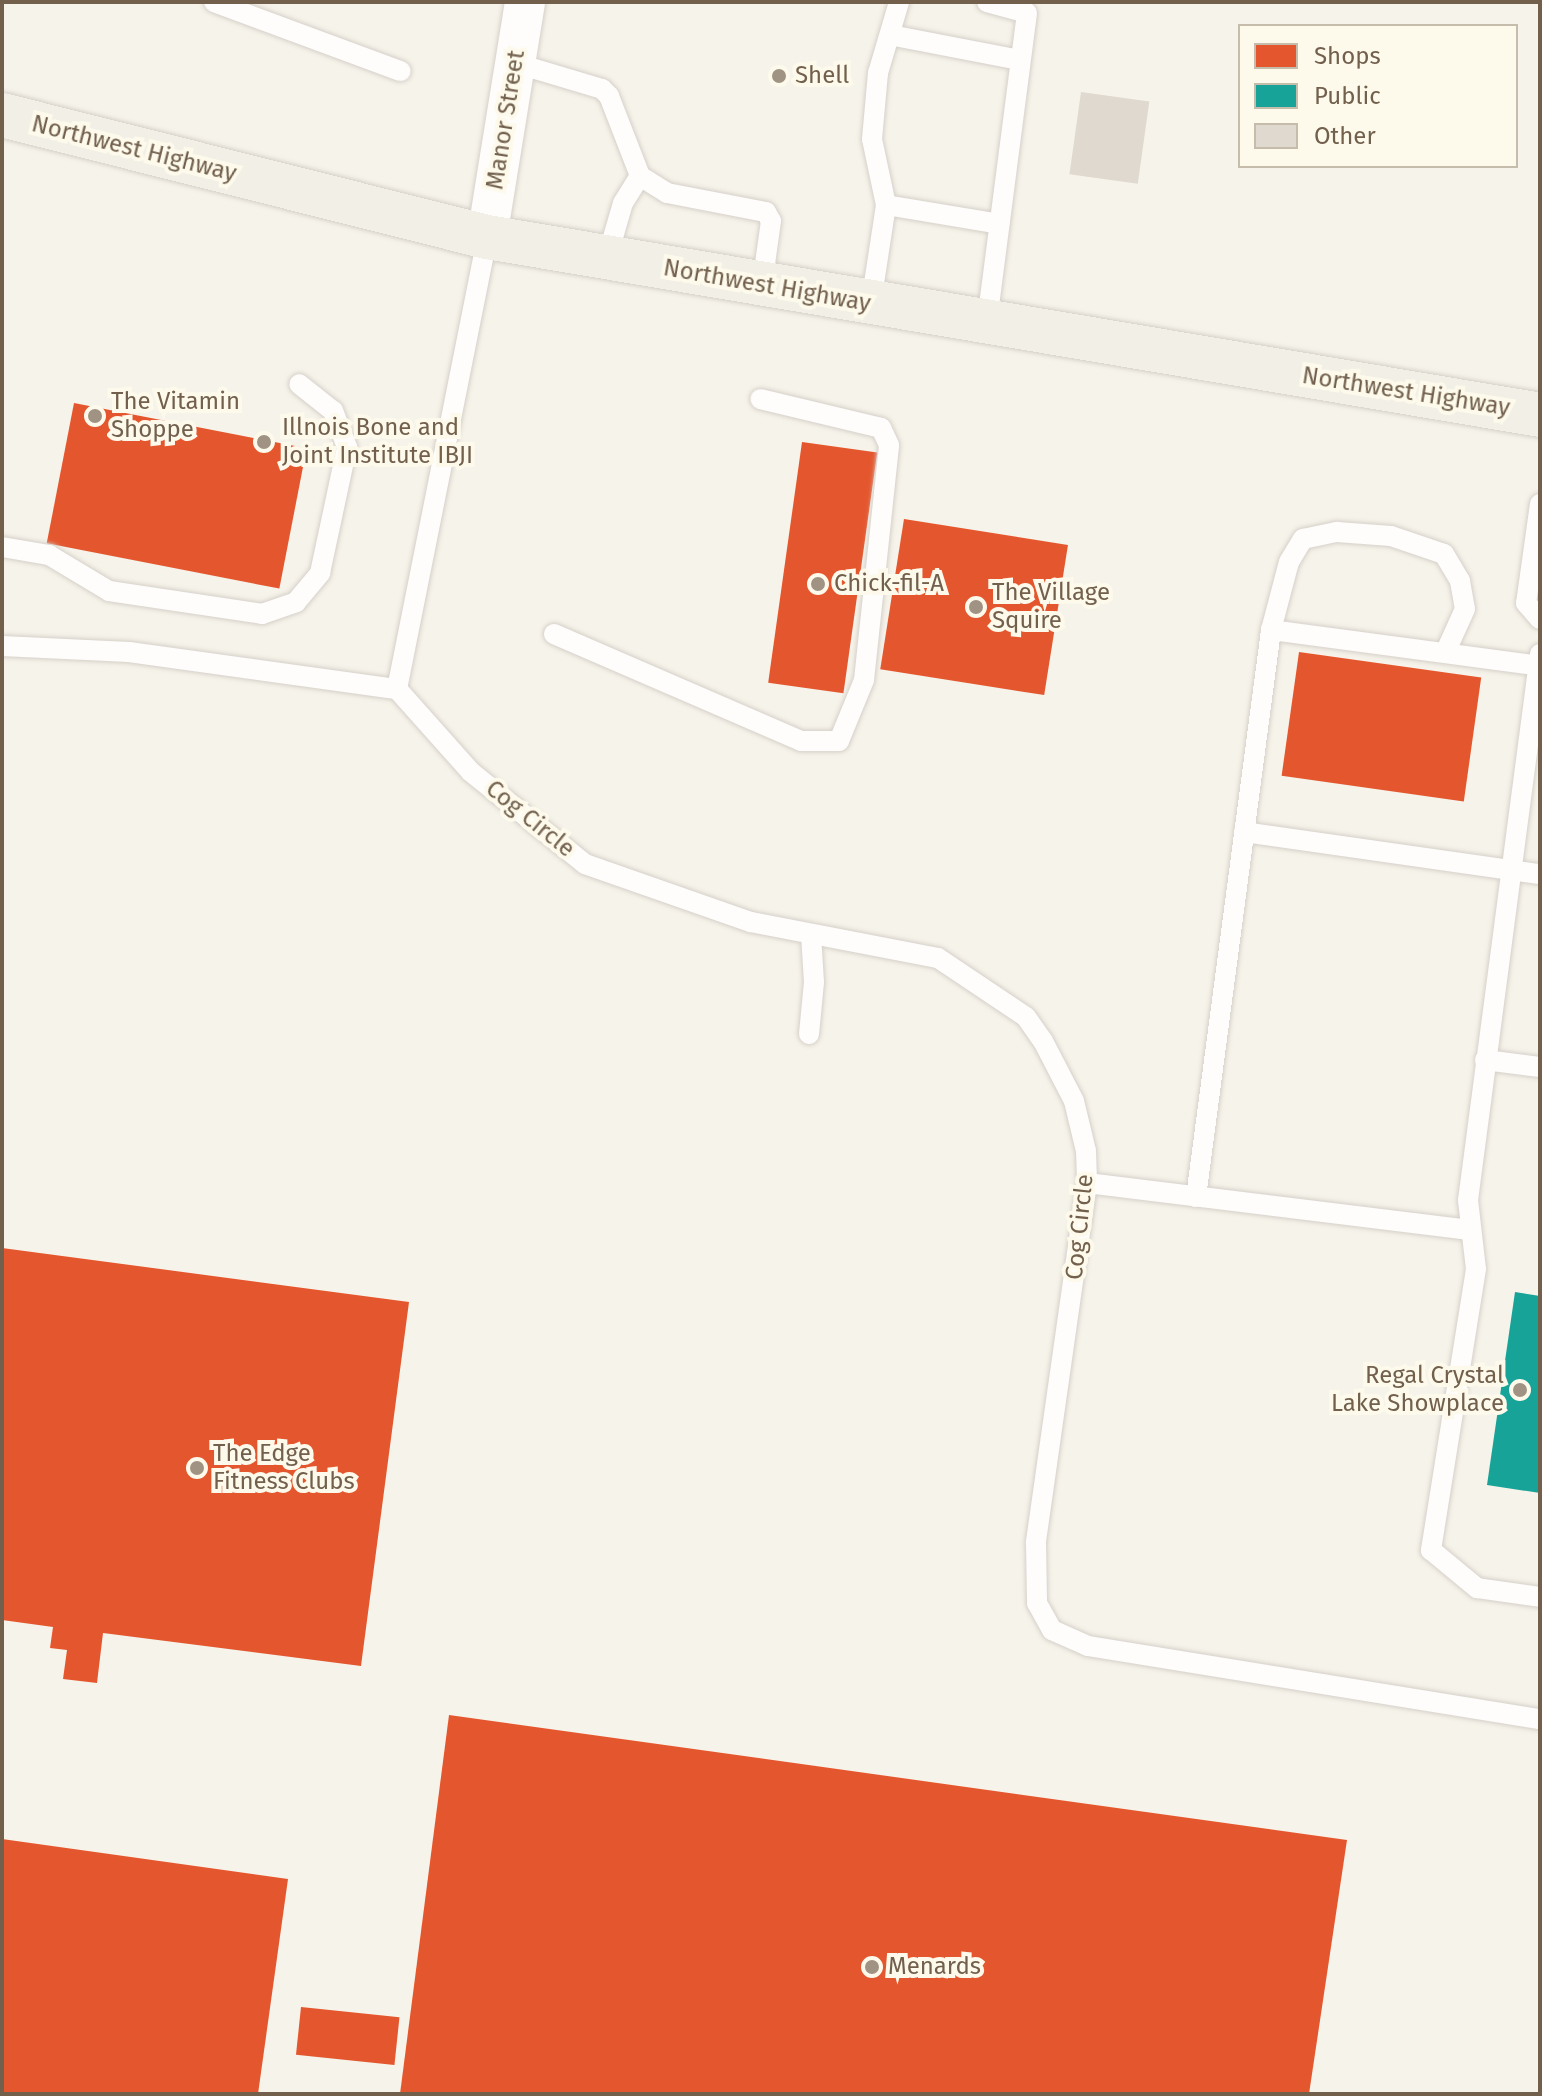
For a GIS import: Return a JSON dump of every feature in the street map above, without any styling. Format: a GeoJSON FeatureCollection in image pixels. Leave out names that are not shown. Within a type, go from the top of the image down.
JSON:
{"type":"FeatureCollection","features":[{"type":"Feature","properties":{"kind":"main road","name":"Northwest Highway"},"geometry":{"type":"LineString","coordinates":[[2,115],[487,237],[1540,415]]}},
{"type":"Feature","properties":{"kind":"street","name":"Manor Street"},"geometry":{"type":"LineString","coordinates":[[487,237],[525,2]]}},
{"type":"Feature","properties":{"kind":"lane"},"geometry":{"type":"LineString","coordinates":[[214,2],[401,71]]}},
{"type":"Feature","properties":{"kind":"lane"},"geometry":{"type":"LineString","coordinates":[[871,303],[886,205],[872,139],[878,73],[899,2]]}},
{"type":"Feature","properties":{"kind":"lane"},"geometry":{"type":"LineString","coordinates":[[987,2],[1027,13],[987,323]]}},
{"type":"Feature","properties":{"kind":"lane"},"geometry":{"type":"LineString","coordinates":[[890,35],[1020,60]]}},
{"type":"Feature","properties":{"kind":"lane"},"geometry":{"type":"LineString","coordinates":[[515,63],[602,89],[609,96],[640,176],[667,193],[766,212],[771,221],[762,285]]}},
{"type":"Feature","properties":{"kind":"lane"},"geometry":{"type":"LineString","coordinates":[[607,258],[623,203],[640,176]]}},
{"type":"Feature","properties":{"kind":"lane"},"geometry":{"type":"LineString","coordinates":[[886,205],[999,224]]}},
{"type":"Feature","properties":{"kind":"lane"},"geometry":{"type":"LineString","coordinates":[[2,646],[129,652],[397,689],[487,237]]}},
{"type":"Feature","properties":{"kind":"lane"},"geometry":{"type":"LineString","coordinates":[[2,547],[49,555],[109,591],[262,614],[296,602],[320,573],[347,447],[333,411],[299,384]]}},
{"type":"Feature","properties":{"kind":"lane"},"geometry":{"type":"LineString","coordinates":[[554,634],[801,741],[839,741],[864,680],[889,445],[881,428],[760,399]]}},
{"type":"Feature","properties":{"kind":"lane"},"geometry":{"type":"LineString","coordinates":[[1540,504],[1526,603],[1540,619]]}},
{"type":"Feature","properties":{"kind":"lane"},"geometry":{"type":"LineString","coordinates":[[1196,1197],[1271,630],[1289,562],[1303,539],[1337,532],[1391,536],[1444,554],[1460,581],[1465,609],[1445,653]]}},
{"type":"Feature","properties":{"kind":"lane"},"geometry":{"type":"LineString","coordinates":[[1271,630],[1539,662],[1468,1200],[1476,1269],[1431,1550],[1477,1588],[1540,1597]]}},
{"type":"Feature","properties":{"kind":"lane","name":"Cog Circle"},"geometry":{"type":"LineString","coordinates":[[397,689],[471,772],[585,864],[751,922],[938,958],[1026,1017],[1055,1058],[1074,1101],[1086,1151],[1087,1183],[1036,1543],[1037,1603],[1052,1630],[1088,1646],[1540,1719]]}},
{"type":"Feature","properties":{"kind":"lane"},"geometry":{"type":"LineString","coordinates":[[1244,832],[1540,874]]}},
{"type":"Feature","properties":{"kind":"lane"},"geometry":{"type":"LineString","coordinates":[[809,1034],[814,982],[811,934]]}},
{"type":"Feature","properties":{"kind":"lane"},"geometry":{"type":"LineString","coordinates":[[1485,1060],[1540,1067]]}},
{"type":"Feature","properties":{"kind":"lane"},"geometry":{"type":"LineString","coordinates":[[1087,1183],[1470,1230]]}},
{"type":"Feature","properties":{"kind":"building: Shops"},"geometry":{"type":"Polygon","coordinates":[[[74,403],[307,448],[279,589],[47,543],[74,403]]]}},
{"type":"Feature","properties":{"kind":"building: Shops","name":"Chick-fil-A"},"geometry":{"type":"Polygon","coordinates":[[[802,442],[877,453],[843,693],[768,683],[802,442]]]}},
{"type":"Feature","properties":{"kind":"building: Shops","name":"The Village Squire"},"geometry":{"type":"Polygon","coordinates":[[[904,519],[1068,545],[1044,695],[880,669],[904,519]]]}},
{"type":"Feature","properties":{"kind":"building: Shops"},"geometry":{"type":"Polygon","coordinates":[[[1299,652],[1481,678],[1464,801],[1282,776],[1299,652]]]}},
{"type":"Feature","properties":{"kind":"building: Shops"},"geometry":{"type":"Polygon","coordinates":[[[2,1248],[409,1302],[361,1666],[103,1633],[97,1683],[63,1679],[67,1650],[50,1648],[53,1627],[2,1620],[2,1248]]]}},
{"type":"Feature","properties":{"kind":"building: Shops","name":"Menards"},"geometry":{"type":"Polygon","coordinates":[[[449,1715],[1347,1840],[1309,2094],[400,2094],[449,1715]]]}},
{"type":"Feature","properties":{"kind":"building: Shops"},"geometry":{"type":"Polygon","coordinates":[[[2,1839],[288,1879],[258,2094],[2,2094],[2,1839]]]}},
{"type":"Feature","properties":{"kind":"building: Shops"},"geometry":{"type":"Polygon","coordinates":[[[301,2007],[399,2017],[394,2065],[296,2055],[301,2007]]]}},
{"type":"Feature","properties":{"kind":"building: Public","name":"Regal Crystal Lake Showplace"},"geometry":{"type":"Polygon","coordinates":[[[1515,1292],[1540,1296],[1540,1493],[1487,1485],[1515,1292]]]}},
{"type":"Feature","properties":{"kind":"building: Other"},"geometry":{"type":"Polygon","coordinates":[[[1081,92],[1149,102],[1138,184],[1069,174],[1081,92]]]}},
{"type":"Feature","properties":{"kind":"place","name":"Shell"},"geometry":{"type":"Point","coordinates":[779,76]}},
{"type":"Feature","properties":{"kind":"place","name":"The Vitamin Shoppe"},"geometry":{"type":"Point","coordinates":[95,416]}},
{"type":"Feature","properties":{"kind":"place","name":"Illnois Bone and Joint Institute IBJI"},"geometry":{"type":"Point","coordinates":[264,442]}},
{"type":"Feature","properties":{"kind":"place","name":"Chick-fil-A"},"geometry":{"type":"Point","coordinates":[818,584]}},
{"type":"Feature","properties":{"kind":"place","name":"The Village Squire"},"geometry":{"type":"Point","coordinates":[976,607]}},
{"type":"Feature","properties":{"kind":"place","name":"Regal Crystal Lake Showplace"},"geometry":{"type":"Point","coordinates":[1520,1390]}},
{"type":"Feature","properties":{"kind":"place","name":"The Edge Fitness Clubs"},"geometry":{"type":"Point","coordinates":[197,1468]}},
{"type":"Feature","properties":{"kind":"place","name":"Menards"},"geometry":{"type":"Point","coordinates":[872,1967]}}]}
